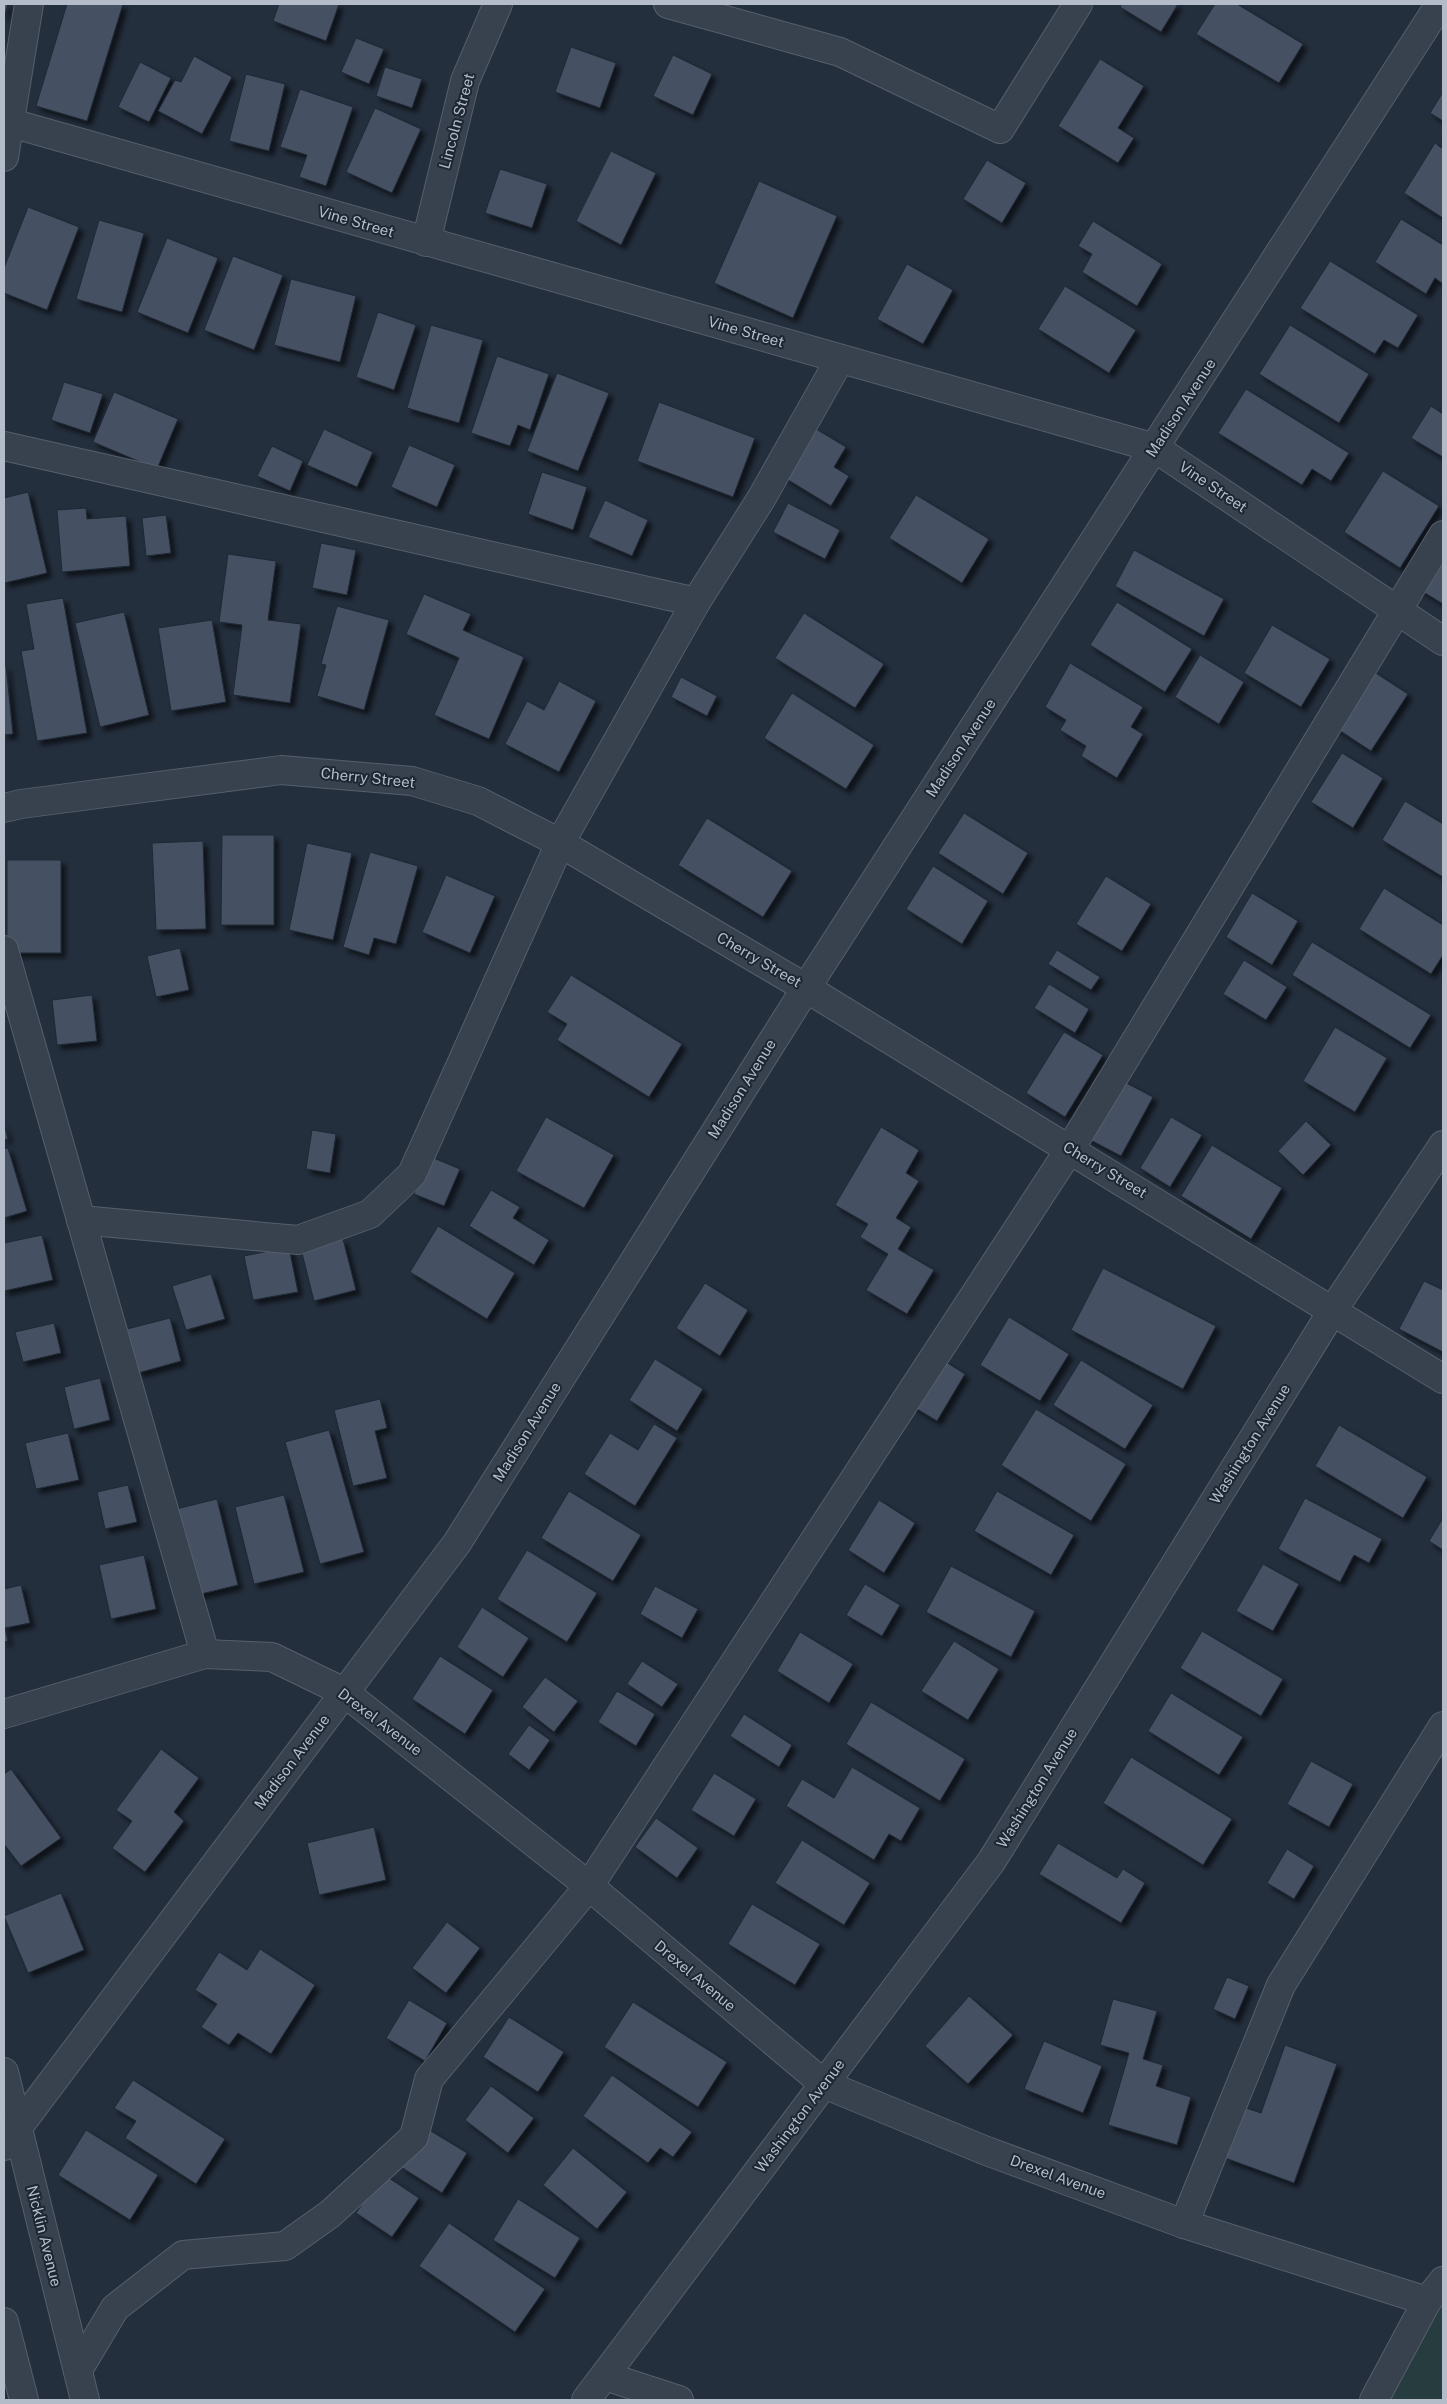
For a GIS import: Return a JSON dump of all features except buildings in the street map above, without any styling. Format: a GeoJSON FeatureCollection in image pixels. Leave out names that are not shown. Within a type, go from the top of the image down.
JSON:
{"type":"FeatureCollection","features":[{"type":"Feature","properties":{"kind":"street"},"geometry":{"type":"LineString","coordinates":[[4,157],[7,122],[29,4]]}},
{"type":"Feature","properties":{"kind":"street","name":"Lincoln Street"},"geometry":{"type":"LineString","coordinates":[[426,242],[465,81],[498,4]]}},
{"type":"Feature","properties":{"kind":"street"},"geometry":{"type":"LineString","coordinates":[[668,4],[840,52],[1000,129],[1078,4]]}},
{"type":"Feature","properties":{"kind":"street","name":"Madison Avenue"},"geometry":{"type":"LineString","coordinates":[[11,2138],[457,1543],[806,988],[1440,4]]}},
{"type":"Feature","properties":{"kind":"street","name":"Vine Street"},"geometry":{"type":"LineString","coordinates":[[7,122],[1155,448],[1443,641]]}},
{"type":"Feature","properties":{"kind":"street"},"geometry":{"type":"LineString","coordinates":[[81,1220],[298,1240],[370,1214],[412,1174],[560,844],[696,602],[761,499],[840,359]]}},
{"type":"Feature","properties":{"kind":"street"},"geometry":{"type":"LineString","coordinates":[[4,446],[696,602]]}},
{"type":"Feature","properties":{"kind":"street"},"geometry":{"type":"LineString","coordinates":[[78,2370],[115,2308],[183,2255],[285,2246],[330,2214],[414,2137],[429,2079],[589,1886],[1070,1149],[1395,610],[1443,535]]}},
{"type":"Feature","properties":{"kind":"street","name":"Cherry Street"},"geometry":{"type":"LineString","coordinates":[[4,808],[21,804],[281,770],[412,781],[478,802],[560,844],[806,988],[1333,1310],[1443,1380]]}},
{"type":"Feature","properties":{"kind":"street"},"geometry":{"type":"LineString","coordinates":[[4,950],[205,1654]]}},
{"type":"Feature","properties":{"kind":"street","name":"Washington Avenue"},"geometry":{"type":"LineString","coordinates":[[586,2400],[991,1862],[1333,1310],[1443,1145]]}},
{"type":"Feature","properties":{"kind":"street","name":"Drexel Avenue"},"geometry":{"type":"LineString","coordinates":[[4,1714],[205,1654],[272,1657],[344,1692],[589,1886],[824,2084],[984,2150],[1184,2224],[1435,2291]]}},
{"type":"Feature","properties":{"kind":"street"},"geometry":{"type":"LineString","coordinates":[[1184,2224],[1281,1985],[1443,1726]]}},
{"type":"Feature","properties":{"kind":"street","name":"Nicklin Avenue"},"geometry":{"type":"LineString","coordinates":[[4,2072],[11,2138],[86,2400]]}},
{"type":"Feature","properties":{"kind":"street"},"geometry":{"type":"LineString","coordinates":[[1374,2400],[1435,2291]]}},
{"type":"Feature","properties":{"kind":"street"},"geometry":{"type":"LineString","coordinates":[[4,2322],[24,2400]]}},
{"type":"Feature","properties":{"kind":"street"},"geometry":{"type":"LineString","coordinates":[[605,2376],[679,2400]]}},
{"type":"Feature","properties":{"kind":"green space"},"geometry":{"type":"Polygon","coordinates":[[[1443,2281],[1443,2400],[1374,2400],[1443,2281]]]}}]}
